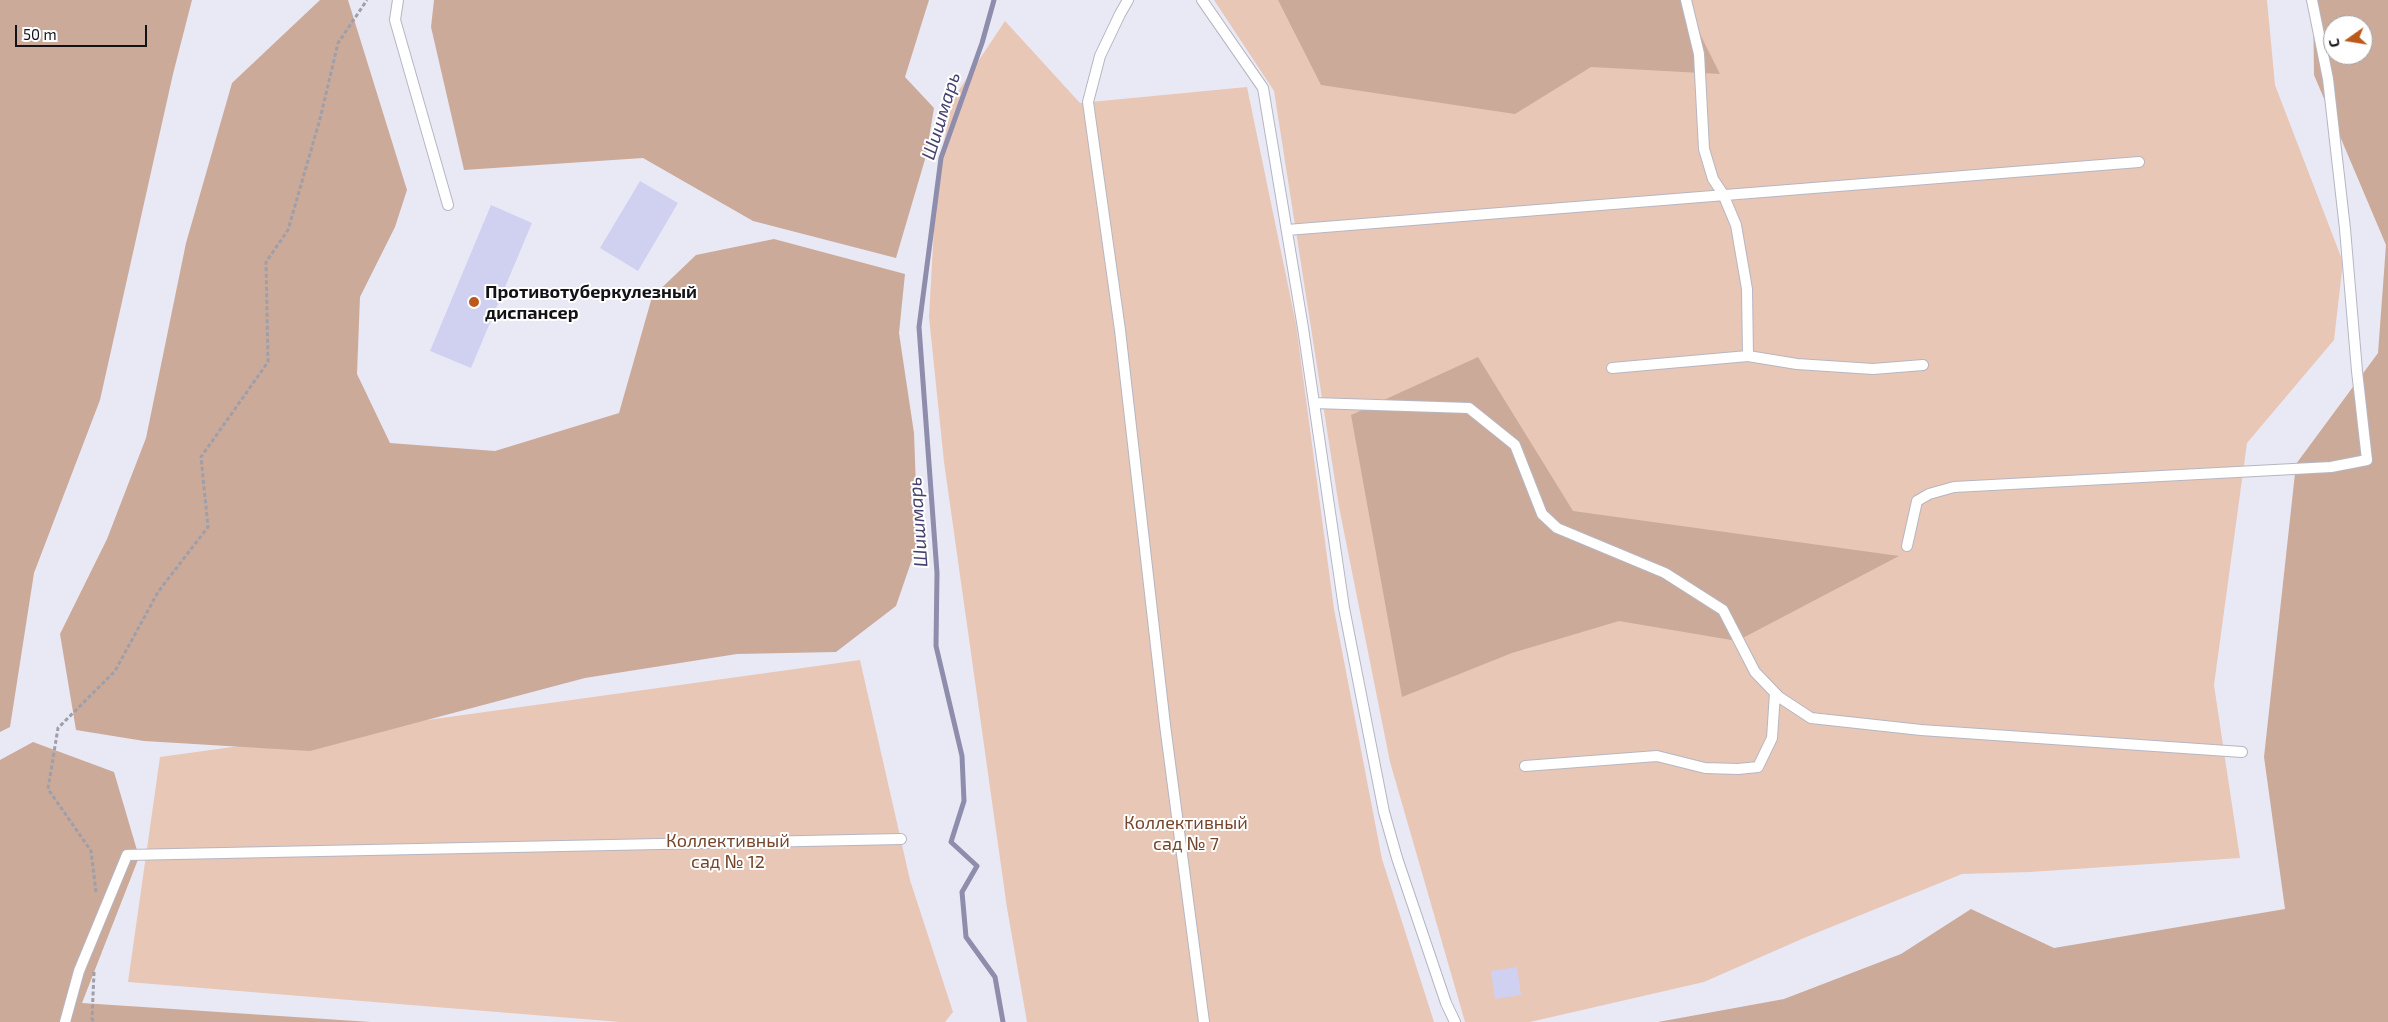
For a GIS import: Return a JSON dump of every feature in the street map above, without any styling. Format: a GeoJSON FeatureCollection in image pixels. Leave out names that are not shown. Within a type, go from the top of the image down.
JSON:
{"type":"FeatureCollection","features":[{"type":"Feature","properties":{"kind":"lane"},"geometry":{"type":"LineString","coordinates":[[398,0],[395,20],[448,205]]}},
{"type":"Feature","properties":{"kind":"lane"},"geometry":{"type":"LineString","coordinates":[[1128,0],[1100,56],[1088,102],[1120,330],[1164,726],[1204,1022]]}},
{"type":"Feature","properties":{"kind":"lane"},"geometry":{"type":"LineString","coordinates":[[1202,0],[1263,88],[1314,403],[1344,608],[1384,812],[1446,1003],[1455,1022]]}},
{"type":"Feature","properties":{"kind":"lane"},"geometry":{"type":"LineString","coordinates":[[1686,0],[1699,54],[1704,149],[1713,179],[1723,194],[1736,225],[1746,289],[1748,356]]}},
{"type":"Feature","properties":{"kind":"lane"},"geometry":{"type":"LineString","coordinates":[[1906,546],[1917,500],[1929,494],[1954,488],[2331,467],[2367,460],[2357,371],[2345,229],[2328,79],[2312,0]]}},
{"type":"Feature","properties":{"kind":"lane"},"geometry":{"type":"LineString","coordinates":[[1287,230],[2138,162]]}},
{"type":"Feature","properties":{"kind":"lane"},"geometry":{"type":"LineString","coordinates":[[1612,368],[1748,356],[1797,364],[1863,368],[1923,365]]}},
{"type":"Feature","properties":{"kind":"lane"},"geometry":{"type":"LineString","coordinates":[[1314,403],[1469,408],[1515,445],[1542,514],[1557,528],[1664,573],[1723,610],[1754,672],[1775,693],[1811,718],[1921,730],[2242,752]]}},
{"type":"Feature","properties":{"kind":"lane"},"geometry":{"type":"LineString","coordinates":[[1525,766],[1657,756],[1705,768],[1738,769],[1758,767],[1772,738],[1775,693]]}},
{"type":"Feature","properties":{"kind":"lane"},"geometry":{"type":"LineString","coordinates":[[65,1022],[79,971],[127,855],[901,839]]}},
{"type":"Feature","properties":{"kind":"path"},"geometry":{"type":"LineString","coordinates":[[100,919],[90,851],[48,788],[58,728],[115,671],[158,592],[208,527],[201,457],[268,362],[266,262],[288,230],[320,120],[338,43],[366,0]]}},
{"type":"Feature","properties":{"kind":"path"},"geometry":{"type":"LineString","coordinates":[[94,1022],[92,1019],[95,963]]}},
{"type":"Feature","properties":{"kind":"green space"},"geometry":{"type":"Polygon","coordinates":[[[1214,0],[2267,0],[2275,85],[2343,262],[2334,340],[2247,443],[2214,685],[2240,858],[2030,872],[1962,874],[1804,938],[1704,982],[1530,1022],[1465,1022],[1390,762],[1339,507],[1274,91],[1214,0]]]}},
{"type":"Feature","properties":{"kind":"green space","name":"Коллективный сад № 7"},"geometry":{"type":"Polygon","coordinates":[[[1005,21],[1080,103],[1247,87],[1296,324],[1334,609],[1382,859],[1434,1022],[1027,1022],[1007,908],[944,462],[929,317],[937,173],[953,99],[1005,21]]]}},
{"type":"Feature","properties":{"kind":"green space","name":"Коллективный сад № 12"},"geometry":{"type":"Polygon","coordinates":[[[860,660],[910,880],[953,1012],[945,1022],[620,1022],[128,982],[160,757],[860,660]]]}},
{"type":"Feature","properties":{"kind":"shaded area"},"geometry":{"type":"Polygon","coordinates":[[[0,0],[192,0],[173,74],[100,400],[34,573],[10,727],[0,732],[0,0]]]}},
{"type":"Feature","properties":{"kind":"shaded area"},"geometry":{"type":"Polygon","coordinates":[[[320,0],[348,0],[407,190],[395,227],[360,297],[357,374],[390,443],[495,451],[619,413],[652,297],[696,255],[774,239],[905,274],[899,333],[914,433],[918,542],[896,606],[836,652],[737,654],[585,678],[310,751],[144,741],[76,730],[60,634],[107,539],[146,438],[186,243],[232,83],[320,0]]]}},
{"type":"Feature","properties":{"kind":"shaded area"},"geometry":{"type":"Polygon","coordinates":[[[434,0],[929,0],[905,77],[934,108],[926,156],[896,258],[753,221],[643,158],[464,170],[431,27],[434,0]]]}},
{"type":"Feature","properties":{"kind":"shaded area"},"geometry":{"type":"Polygon","coordinates":[[[1278,0],[1683,0],[1720,74],[1591,67],[1515,114],[1321,85],[1278,0]]]}},
{"type":"Feature","properties":{"kind":"shaded area"},"geometry":{"type":"Polygon","coordinates":[[[2313,0],[2388,0],[2388,1022],[1658,1022],[1784,999],[1901,954],[1971,909],[2054,948],[2285,909],[2264,757],[2296,464],[2378,353],[2386,245],[2314,75],[2313,0]]]}},
{"type":"Feature","properties":{"kind":"shaded area"},"geometry":{"type":"Polygon","coordinates":[[[1478,357],[1573,511],[1899,556],[1737,641],[1619,621],[1512,653],[1402,697],[1351,415],[1478,357]]]}},
{"type":"Feature","properties":{"kind":"shaded area"},"geometry":{"type":"Polygon","coordinates":[[[33,742],[114,772],[139,857],[82,1003],[371,1022],[0,1022],[0,760],[33,742]]]}},
{"type":"Feature","properties":{"kind":"building"},"geometry":{"type":"Polygon","coordinates":[[[640,181],[678,203],[638,271],[600,248],[640,181]]]}},
{"type":"Feature","properties":{"kind":"building"},"geometry":{"type":"Polygon","coordinates":[[[491,205],[532,223],[471,368],[430,351],[491,205]]]}},
{"type":"Feature","properties":{"kind":"building"},"geometry":{"type":"Polygon","coordinates":[[[1517,967],[1521,995],[1495,999],[1491,971],[1517,967]]]}},
{"type":"Feature","properties":{"kind":"waterway","name":"Шишмарь"},"geometry":{"type":"LineString","coordinates":[[994,0],[982,43],[941,158],[919,327],[937,573],[936,646],[962,756],[964,801],[951,842],[977,866],[962,892],[966,937],[995,977],[1003,1022]]}},
{"type":"Feature","properties":{"kind":"place","name":"Противотуберкулезный диспансер"},"geometry":{"type":"Point","coordinates":[474,302]}}]}
